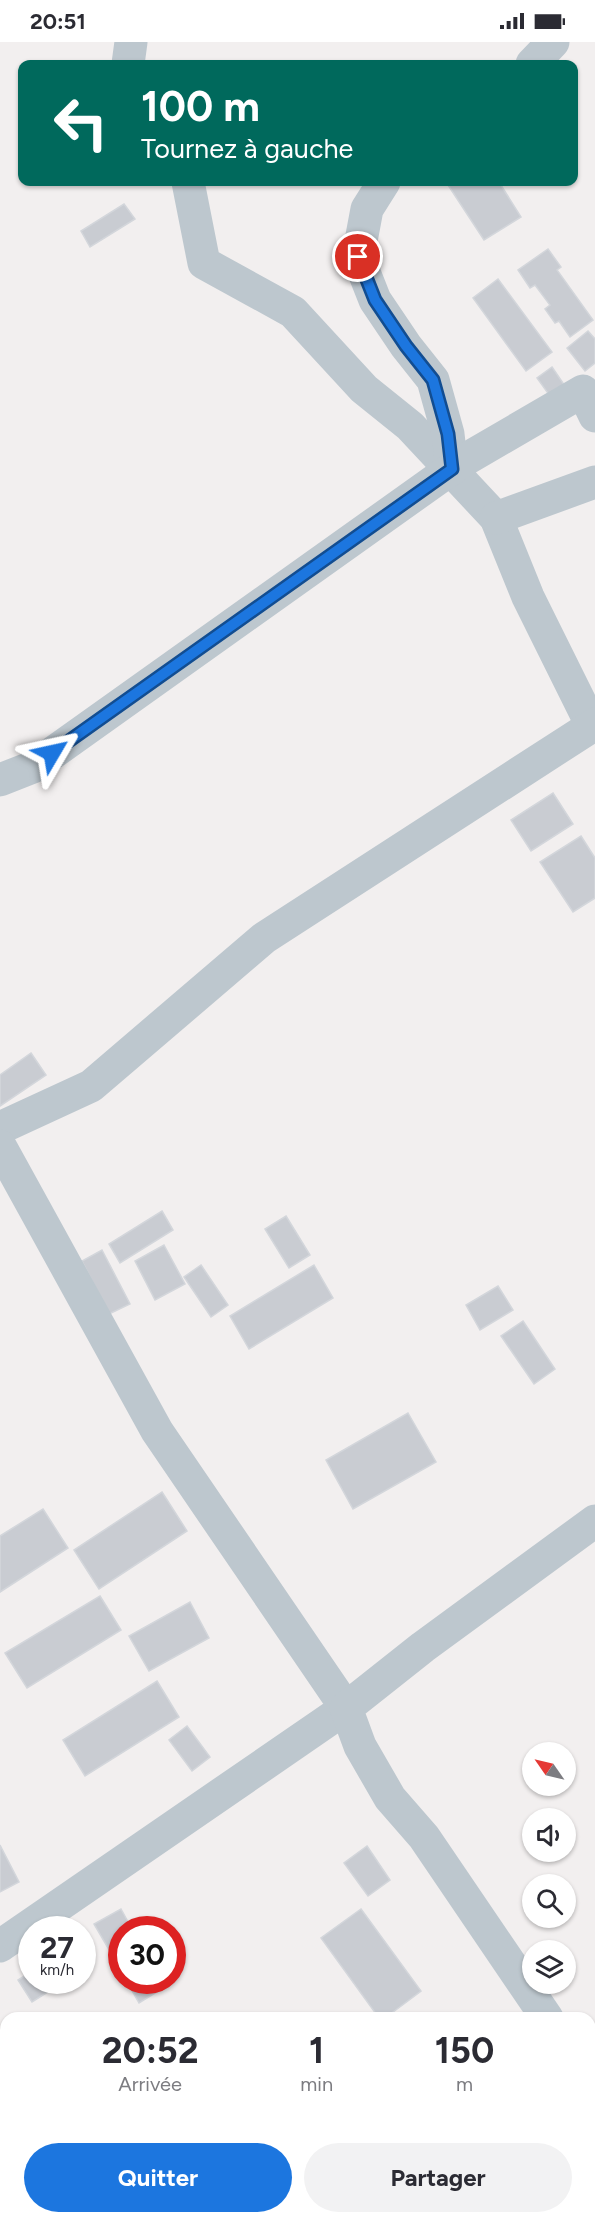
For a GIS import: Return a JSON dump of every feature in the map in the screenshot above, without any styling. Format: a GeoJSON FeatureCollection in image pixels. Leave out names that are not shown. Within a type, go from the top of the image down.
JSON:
{"type":"FeatureCollection","features":[{"type":"Feature","properties":{"kind":"street"},"geometry":{"type":"LineString","coordinates":[[129,60],[131,42]]}},
{"type":"Feature","properties":{"kind":"street"},"geometry":{"type":"LineString","coordinates":[[536,60],[553,42]]}},
{"type":"Feature","properties":{"kind":"street"},"geometry":{"type":"LineString","coordinates":[[0,1128],[91,1086],[264,938],[594,725],[528,597],[496,518],[410,426],[363,389],[293,312],[204,263],[189,186]]}},
{"type":"Feature","properties":{"kind":"street"},"geometry":{"type":"LineString","coordinates":[[381,186],[367,209],[358,257],[375,300],[406,346],[433,380],[448,434],[452,469]]}},
{"type":"Feature","properties":{"kind":"street"},"geometry":{"type":"LineString","coordinates":[[0,780],[33,767],[452,469],[583,391],[595,416]]}},
{"type":"Feature","properties":{"kind":"street"},"geometry":{"type":"LineString","coordinates":[[496,518],[595,482]]}},
{"type":"Feature","properties":{"kind":"street"},"geometry":{"type":"LineString","coordinates":[[0,1146],[157,1431],[346,1708],[360,1746],[390,1798],[424,1837],[543,2012]]}},
{"type":"Feature","properties":{"kind":"street"},"geometry":{"type":"LineString","coordinates":[[0,1946],[346,1708],[423,1647],[595,1521]]}},
{"type":"Feature","properties":{"kind":"building"},"geometry":{"type":"Polygon","coordinates":[[[449,186],[502,186],[521,217],[484,240],[449,186]]]}},
{"type":"Feature","properties":{"kind":"building"},"geometry":{"type":"Polygon","coordinates":[[[124,204],[135,219],[90,247],[81,231],[124,204]]]}},
{"type":"Feature","properties":{"kind":"building"},"geometry":{"type":"Polygon","coordinates":[[[548,249],[561,267],[557,270],[593,320],[570,337],[559,321],[555,323],[545,309],[550,305],[535,285],[530,288],[518,270],[548,249]]]}},
{"type":"Feature","properties":{"kind":"building"},"geometry":{"type":"Polygon","coordinates":[[[498,279],[552,352],[526,371],[473,298],[498,279]]]}},
{"type":"Feature","properties":{"kind":"building"},"geometry":{"type":"Polygon","coordinates":[[[588,331],[595,339],[595,363],[585,371],[567,348],[588,331]]]}},
{"type":"Feature","properties":{"kind":"building"},"geometry":{"type":"Polygon","coordinates":[[[552,367],[565,386],[550,396],[537,378],[552,367]]]}},
{"type":"Feature","properties":{"kind":"building"},"geometry":{"type":"Polygon","coordinates":[[[553,793],[573,824],[531,851],[511,820],[553,793]]]}},
{"type":"Feature","properties":{"kind":"building"},"geometry":{"type":"Polygon","coordinates":[[[581,836],[595,858],[595,898],[573,912],[540,862],[581,836]]]}},
{"type":"Feature","properties":{"kind":"building"},"geometry":{"type":"Polygon","coordinates":[[[31,1053],[46,1075],[0,1106],[0,1075],[31,1053]]]}},
{"type":"Feature","properties":{"kind":"building"},"geometry":{"type":"Polygon","coordinates":[[[162,1211],[173,1230],[120,1263],[109,1244],[162,1211]]]}},
{"type":"Feature","properties":{"kind":"building"},"geometry":{"type":"Polygon","coordinates":[[[286,1216],[310,1255],[289,1268],[265,1229],[286,1216]]]}},
{"type":"Feature","properties":{"kind":"building"},"geometry":{"type":"Polygon","coordinates":[[[164,1245],[185,1284],[155,1300],[135,1261],[164,1245]]]}},
{"type":"Feature","properties":{"kind":"building"},"geometry":{"type":"Polygon","coordinates":[[[102,1250],[130,1304],[109,1314],[82,1261],[102,1250]]]}},
{"type":"Feature","properties":{"kind":"building"},"geometry":{"type":"Polygon","coordinates":[[[201,1265],[228,1305],[211,1317],[184,1277],[201,1265]]]}},
{"type":"Feature","properties":{"kind":"building"},"geometry":{"type":"Polygon","coordinates":[[[314,1265],[333,1298],[249,1349],[230,1316],[314,1265]]]}},
{"type":"Feature","properties":{"kind":"building"},"geometry":{"type":"Polygon","coordinates":[[[498,1286],[513,1310],[480,1330],[466,1305],[498,1286]]]}},
{"type":"Feature","properties":{"kind":"building"},"geometry":{"type":"Polygon","coordinates":[[[523,1321],[555,1369],[534,1384],[501,1336],[523,1321]]]}},
{"type":"Feature","properties":{"kind":"building"},"geometry":{"type":"Polygon","coordinates":[[[408,1413],[436,1462],[353,1509],[326,1460],[408,1413]]]}},
{"type":"Feature","properties":{"kind":"building"},"geometry":{"type":"Polygon","coordinates":[[[162,1492],[187,1531],[99,1589],[74,1550],[162,1492]]]}},
{"type":"Feature","properties":{"kind":"building"},"geometry":{"type":"Polygon","coordinates":[[[43,1509],[68,1548],[0,1592],[0,1536],[43,1509]]]}},
{"type":"Feature","properties":{"kind":"building"},"geometry":{"type":"Polygon","coordinates":[[[100,1596],[121,1630],[27,1688],[5,1653],[100,1596]]]}},
{"type":"Feature","properties":{"kind":"building"},"geometry":{"type":"Polygon","coordinates":[[[190,1602],[209,1638],[149,1671],[129,1636],[190,1602]]]}},
{"type":"Feature","properties":{"kind":"building"},"geometry":{"type":"Polygon","coordinates":[[[157,1681],[179,1717],[85,1776],[63,1740],[157,1681]]]}},
{"type":"Feature","properties":{"kind":"building"},"geometry":{"type":"Polygon","coordinates":[[[187,1726],[210,1757],[192,1771],[169,1740],[187,1726]]]}},
{"type":"Feature","properties":{"kind":"building"},"geometry":{"type":"Polygon","coordinates":[[[0,1845],[19,1882],[0,1892],[0,1845]]]}},
{"type":"Feature","properties":{"kind":"building"},"geometry":{"type":"Polygon","coordinates":[[[367,1846],[390,1880],[368,1896],[344,1863],[367,1846]]]}},
{"type":"Feature","properties":{"kind":"building"},"geometry":{"type":"Polygon","coordinates":[[[121,1909],[125,1916],[108,1916],[121,1909]]]}},
{"type":"Feature","properties":{"kind":"building"},"geometry":{"type":"Polygon","coordinates":[[[361,1909],[421,1991],[393,2012],[375,2012],[321,1938],[361,1909]]]}},
{"type":"Feature","properties":{"kind":"building"},"geometry":{"type":"Polygon","coordinates":[[[108,1916],[108,1948],[96,1927],[96,1923],[108,1916]]]}},
{"type":"Feature","properties":{"kind":"building"},"geometry":{"type":"Polygon","coordinates":[[[27,1994],[45,1994],[32,2002],[27,1994]]]}},
{"type":"Feature","properties":{"kind":"building"},"geometry":{"type":"Polygon","coordinates":[[[134,1994],[154,1994],[139,2003],[134,1994]]]}},
{"type":"Feature","properties":{"kind":"route"},"geometry":{"type":"LineString","coordinates":[[52,753],[452,469],[448,434],[433,380],[406,346],[375,300],[358,257]]}}]}
